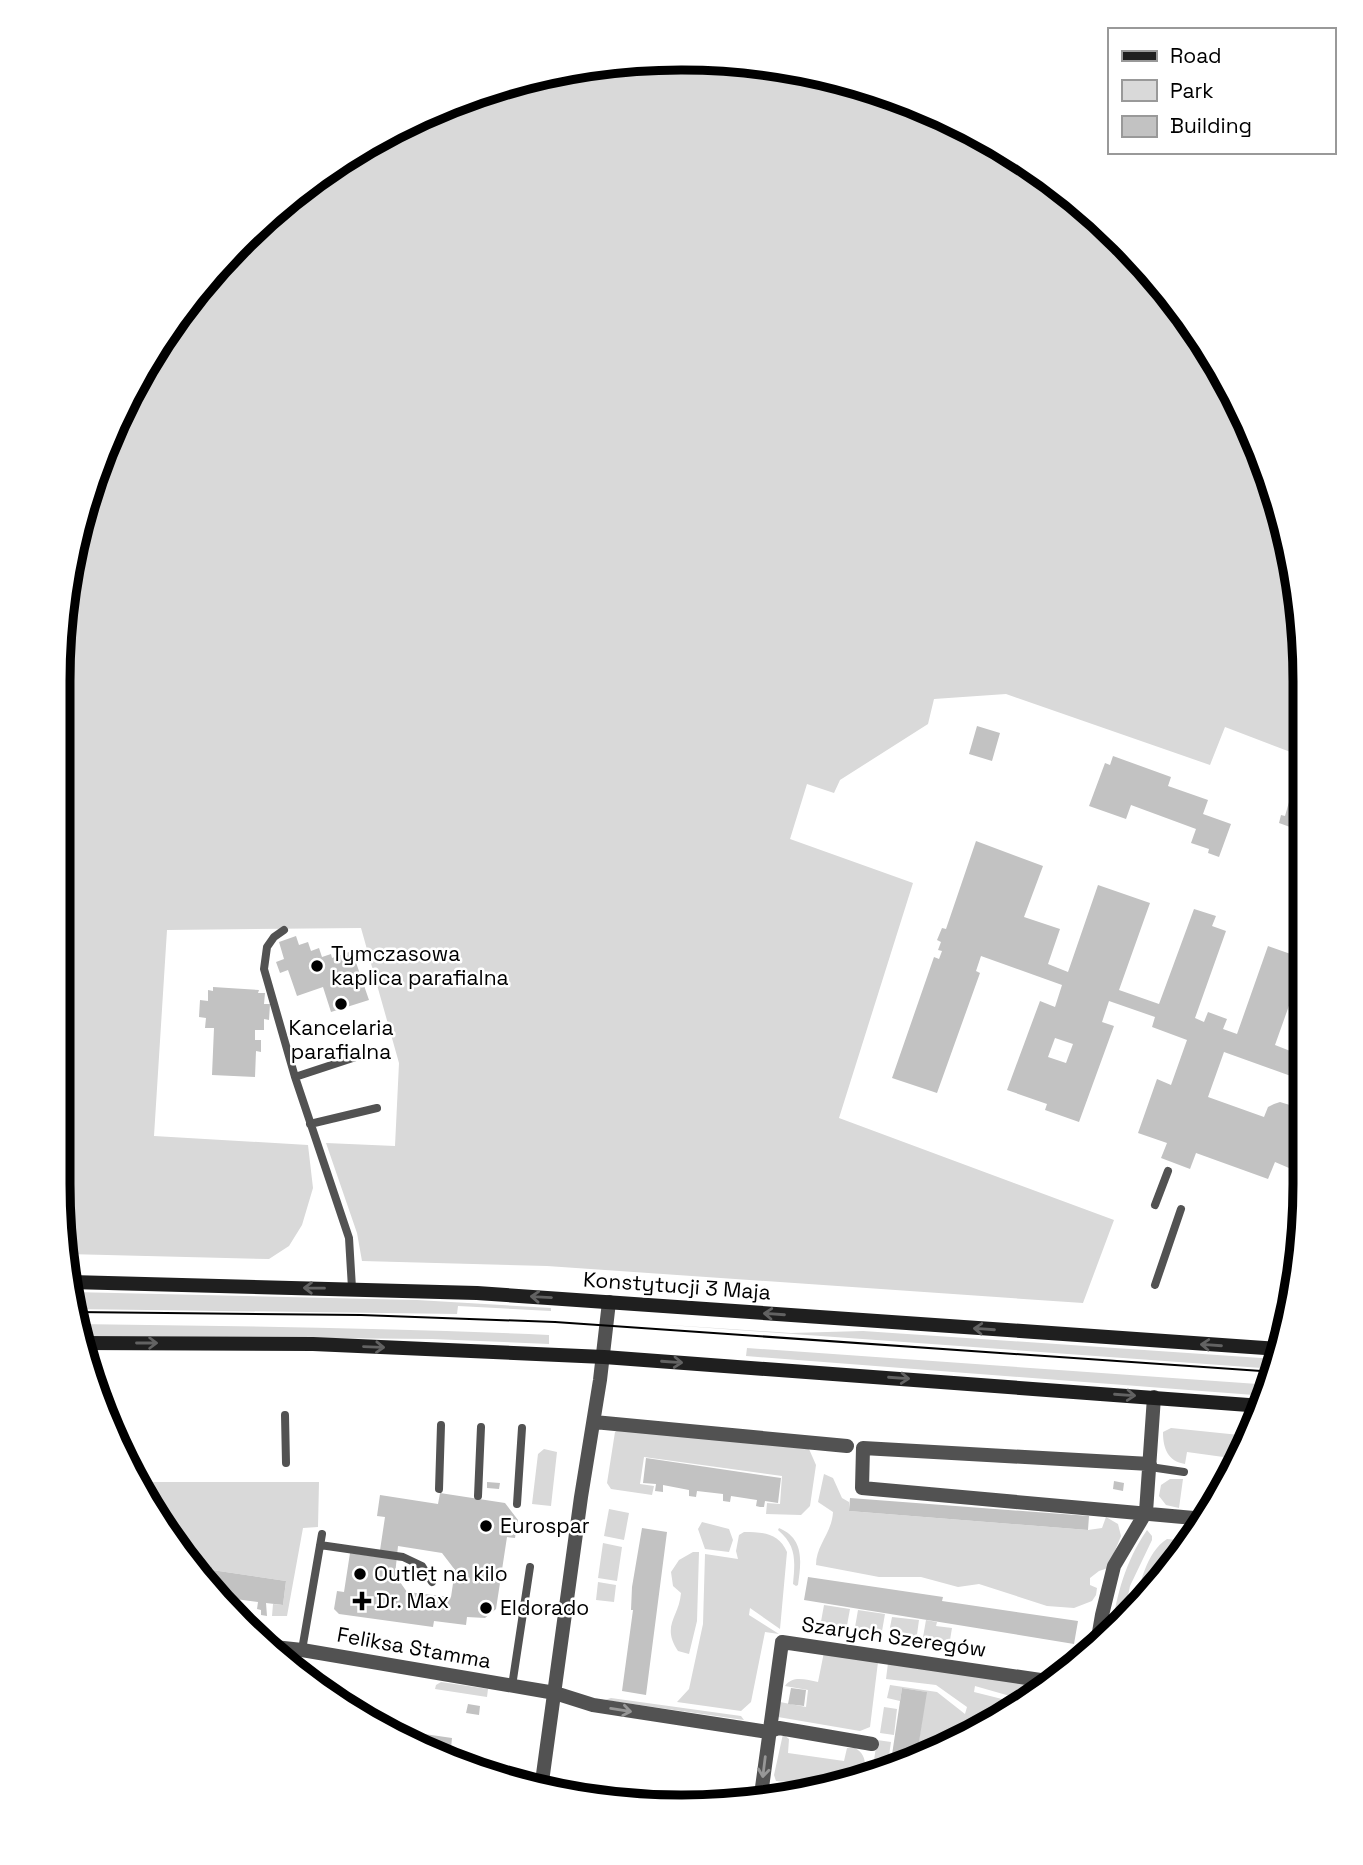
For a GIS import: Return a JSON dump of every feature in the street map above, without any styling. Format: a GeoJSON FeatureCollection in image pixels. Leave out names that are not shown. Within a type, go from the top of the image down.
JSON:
{"type":"FeatureCollection","features":[{"type":"Feature","properties":{"kind":"street","name":"Konstytucji 3 Maja"},"geometry":{"type":"LineString","coordinates":[[78,1282],[477,1293],[1270,1348]]}},
{"type":"Feature","properties":{"kind":"street"},"geometry":{"type":"LineString","coordinates":[[543,1779],[581,1497],[604,1357],[609,1302]]}},
{"type":"Feature","properties":{"kind":"street"},"geometry":{"type":"LineString","coordinates":[[91,1343],[313,1344],[604,1357],[1251,1405]]}},
{"type":"Feature","properties":{"kind":"street"},"geometry":{"type":"LineString","coordinates":[[1100,1630],[1114,1566],[1146,1512],[1154,1397]]}},
{"type":"Feature","properties":{"kind":"street"},"geometry":{"type":"LineString","coordinates":[[594,1422],[847,1446]]}},
{"type":"Feature","properties":{"kind":"street"},"geometry":{"type":"LineString","coordinates":[[1150,1465],[863,1448],[862,1488],[1193,1518]]}},
{"type":"Feature","properties":{"kind":"street","name":"Szarych Szeregów"},"geometry":{"type":"LineString","coordinates":[[768,1732],[782,1642],[1039,1680]]}},
{"type":"Feature","properties":{"kind":"street","name":"Feliksa Stamma"},"geometry":{"type":"LineString","coordinates":[[284,1648],[555,1693]]}},
{"type":"Feature","properties":{"kind":"street"},"geometry":{"type":"LineString","coordinates":[[555,1693],[593,1706],[768,1732],[779,1728],[872,1744]]}},
{"type":"Feature","properties":{"kind":"street"},"geometry":{"type":"LineString","coordinates":[[761,1790],[768,1732]]}},
{"type":"Feature","properties":{"kind":"lane"},"geometry":{"type":"LineString","coordinates":[[284,930],[274,937],[267,947],[264,969],[295,1077],[349,1238],[352,1289]]}},
{"type":"Feature","properties":{"kind":"lane"},"geometry":{"type":"LineString","coordinates":[[295,1077],[368,1054]]}},
{"type":"Feature","properties":{"kind":"lane"},"geometry":{"type":"LineString","coordinates":[[310,1124],[377,1108]]}},
{"type":"Feature","properties":{"kind":"lane"},"geometry":{"type":"LineString","coordinates":[[1155,1205],[1168,1171]]}},
{"type":"Feature","properties":{"kind":"lane"},"geometry":{"type":"LineString","coordinates":[[1155,1285],[1181,1209]]}},
{"type":"Feature","properties":{"kind":"lane"},"geometry":{"type":"LineString","coordinates":[[285,1415],[286,1463]]}},
{"type":"Feature","properties":{"kind":"lane"},"geometry":{"type":"LineString","coordinates":[[439,1489],[441,1425]]}},
{"type":"Feature","properties":{"kind":"lane"},"geometry":{"type":"LineString","coordinates":[[478,1496],[481,1427]]}},
{"type":"Feature","properties":{"kind":"lane"},"geometry":{"type":"LineString","coordinates":[[517,1504],[522,1428]]}},
{"type":"Feature","properties":{"kind":"lane"},"geometry":{"type":"LineString","coordinates":[[1150,1465],[1184,1472]]}},
{"type":"Feature","properties":{"kind":"lane"},"geometry":{"type":"LineString","coordinates":[[302,1650],[322,1534]]}},
{"type":"Feature","properties":{"kind":"lane"},"geometry":{"type":"LineString","coordinates":[[320,1545],[403,1557],[422,1566],[432,1582]]}},
{"type":"Feature","properties":{"kind":"lane"},"geometry":{"type":"LineString","coordinates":[[512,1686],[530,1567]]}},
{"type":"Feature","properties":{"kind":"green space"},"geometry":{"type":"Polygon","coordinates":[[[642,71],[721,71],[761,75],[840,91],[878,102],[952,133],[1021,173],[1054,196],[1114,249],[1167,309],[1211,376],[1246,447],[1272,523],[1288,602],[1292,642],[1293,753],[1225,727],[1210,765],[1006,694],[934,699],[928,724],[840,780],[834,793],[807,784],[790,839],[913,883],[839,1118],[1114,1220],[1083,1303],[547,1266],[362,1261],[357,1233],[326,1143],[395,1146],[399,1063],[361,928],[167,930],[154,1136],[308,1145],[313,1188],[302,1225],[289,1246],[269,1259],[74,1254],[71,1223],[70,682],[75,602],[91,523],[117,447],[152,376],[196,309],[249,249],[278,222],[309,196],[376,152],[411,133],[485,102],[562,82],[602,75],[642,71]]]}},
{"type":"Feature","properties":{"kind":"green space"},"geometry":{"type":"Polygon","coordinates":[[[80,1292],[417,1300],[551,1308],[551,1311],[458,1306],[457,1314],[83,1309],[80,1292]]]}},
{"type":"Feature","properties":{"kind":"green space"},"geometry":{"type":"Polygon","coordinates":[[[87,1324],[549,1335],[549,1344],[432,1339],[90,1336],[87,1324]]]}},
{"type":"Feature","properties":{"kind":"green space"},"geometry":{"type":"Polygon","coordinates":[[[655,1324],[791,1333],[863,1331],[1267,1358],[1264,1368],[655,1324]]]}},
{"type":"Feature","properties":{"kind":"green space"},"geometry":{"type":"Polygon","coordinates":[[[747,1348],[1259,1384],[1255,1395],[746,1356],[747,1348]]]}},
{"type":"Feature","properties":{"kind":"green space"},"geometry":{"type":"Polygon","coordinates":[[[1171,1428],[1238,1435],[1228,1458],[1187,1452],[1185,1464],[1174,1460],[1165,1449],[1163,1432],[1171,1428]]]}},
{"type":"Feature","properties":{"kind":"green space"},"geometry":{"type":"Polygon","coordinates":[[[618,1430],[809,1449],[816,1465],[810,1506],[801,1515],[766,1514],[767,1503],[780,1504],[782,1476],[644,1457],[640,1484],[654,1486],[652,1495],[611,1489],[607,1483],[615,1432],[618,1430]]]}},
{"type":"Feature","properties":{"kind":"green space"},"geometry":{"type":"Polygon","coordinates":[[[544,1449],[557,1452],[551,1506],[532,1504],[538,1454],[544,1449]]]}},
{"type":"Feature","properties":{"kind":"green space"},"geometry":{"type":"Polygon","coordinates":[[[824,1474],[833,1478],[842,1498],[849,1502],[849,1511],[1088,1530],[1102,1528],[1106,1517],[1118,1524],[1121,1536],[1108,1568],[1090,1578],[1090,1585],[1097,1588],[1096,1595],[1092,1601],[1074,1608],[1047,1606],[979,1584],[958,1587],[921,1577],[879,1577],[816,1565],[833,1512],[818,1502],[824,1474]]]}},
{"type":"Feature","properties":{"kind":"green space"},"geometry":{"type":"Polygon","coordinates":[[[1170,1479],[1183,1479],[1179,1508],[1166,1505],[1159,1496],[1161,1485],[1170,1479]]]}},
{"type":"Feature","properties":{"kind":"green space"},"geometry":{"type":"Polygon","coordinates":[[[148,1482],[319,1482],[318,1527],[303,1528],[287,1616],[272,1616],[273,1604],[283,1605],[286,1581],[212,1570],[212,1567],[205,1566],[196,1556],[148,1482]]]}},
{"type":"Feature","properties":{"kind":"green space"},"geometry":{"type":"Polygon","coordinates":[[[609,1509],[629,1513],[624,1540],[604,1536],[609,1509]]]}},
{"type":"Feature","properties":{"kind":"green space"},"geometry":{"type":"Polygon","coordinates":[[[702,1522],[729,1529],[733,1540],[729,1552],[705,1549],[698,1529],[702,1522]]]}},
{"type":"Feature","properties":{"kind":"green space"},"geometry":{"type":"Polygon","coordinates":[[[779,1528],[793,1538],[797,1545],[800,1568],[796,1586],[793,1584],[792,1548],[779,1528]]]}},
{"type":"Feature","properties":{"kind":"green space"},"geometry":{"type":"Polygon","coordinates":[[[1147,1530],[1152,1540],[1130,1586],[1127,1602],[1114,1616],[1123,1579],[1147,1530]]]}},
{"type":"Feature","properties":{"kind":"green space"},"geometry":{"type":"Polygon","coordinates":[[[744,1532],[764,1533],[775,1537],[787,1552],[780,1629],[750,1608],[749,1615],[779,1634],[765,1632],[751,1702],[741,1711],[677,1702],[689,1689],[703,1624],[705,1554],[738,1559],[736,1551],[739,1535],[744,1532]]]}},
{"type":"Feature","properties":{"kind":"green space"},"geometry":{"type":"Polygon","coordinates":[[[1167,1539],[1178,1540],[1139,1589],[1149,1561],[1167,1539]]]}},
{"type":"Feature","properties":{"kind":"green space"},"geometry":{"type":"Polygon","coordinates":[[[603,1543],[622,1547],[617,1581],[598,1578],[603,1543]]]}},
{"type":"Feature","properties":{"kind":"green space"},"geometry":{"type":"Polygon","coordinates":[[[693,1552],[699,1552],[697,1621],[689,1654],[678,1651],[671,1634],[681,1593],[673,1586],[671,1572],[679,1560],[693,1552]]]}},
{"type":"Feature","properties":{"kind":"green space"},"geometry":{"type":"Polygon","coordinates":[[[598,1582],[616,1585],[614,1602],[596,1600],[598,1582]]]}},
{"type":"Feature","properties":{"kind":"green space"},"geometry":{"type":"Polygon","coordinates":[[[824,1605],[850,1609],[846,1631],[820,1627],[824,1605]]]}},
{"type":"Feature","properties":{"kind":"green space"},"geometry":{"type":"Polygon","coordinates":[[[858,1610],[885,1614],[881,1637],[854,1633],[858,1610]]]}},
{"type":"Feature","properties":{"kind":"green space"},"geometry":{"type":"Polygon","coordinates":[[[892,1617],[919,1620],[916,1642],[888,1638],[892,1617]]]}},
{"type":"Feature","properties":{"kind":"green space"},"geometry":{"type":"Polygon","coordinates":[[[926,1620],[937,1622],[936,1626],[952,1628],[949,1646],[922,1643],[926,1620]]]}},
{"type":"Feature","properties":{"kind":"green space"},"geometry":{"type":"Polygon","coordinates":[[[824,1652],[878,1662],[870,1727],[860,1731],[778,1717],[780,1702],[806,1707],[808,1690],[785,1686],[796,1679],[818,1682],[824,1652]]]}},
{"type":"Feature","properties":{"kind":"green space"},"geometry":{"type":"Polygon","coordinates":[[[888,1663],[1033,1684],[1013,1697],[975,1686],[974,1692],[1007,1700],[952,1732],[918,1747],[926,1692],[902,1688],[900,1701],[887,1698],[890,1685],[937,1692],[965,1714],[967,1707],[936,1685],[886,1679],[888,1663]]]}},
{"type":"Feature","properties":{"kind":"green space"},"geometry":{"type":"Polygon","coordinates":[[[441,1682],[488,1689],[487,1697],[435,1689],[441,1682]]]}},
{"type":"Feature","properties":{"kind":"green space"},"geometry":{"type":"Polygon","coordinates":[[[611,1698],[741,1716],[744,1720],[605,1700],[611,1698]]]}},
{"type":"Feature","properties":{"kind":"green space"},"geometry":{"type":"Polygon","coordinates":[[[884,1707],[897,1709],[894,1735],[880,1733],[884,1707]]]}},
{"type":"Feature","properties":{"kind":"green space"},"geometry":{"type":"Polygon","coordinates":[[[783,1734],[789,1739],[788,1753],[844,1761],[847,1748],[855,1748],[861,1753],[865,1767],[801,1783],[776,1781],[774,1775],[783,1734]]]}},
{"type":"Feature","properties":{"kind":"green space"},"geometry":{"type":"Polygon","coordinates":[[[877,1740],[891,1742],[889,1759],[873,1764],[877,1740]]]}},
{"type":"Feature","properties":{"kind":"building"},"geometry":{"type":"Polygon","coordinates":[[[977,726],[1000,733],[992,761],[969,754],[977,726]]]}},
{"type":"Feature","properties":{"kind":"building"},"geometry":{"type":"Polygon","coordinates":[[[1113,756],[1171,777],[1168,786],[1208,800],[1203,814],[1231,824],[1219,857],[1208,853],[1209,849],[1191,843],[1196,829],[1131,805],[1126,819],[1089,806],[1105,763],[1110,765],[1113,756]]]}},
{"type":"Feature","properties":{"kind":"building"},"geometry":{"type":"Polygon","coordinates":[[[1289,802],[1293,803],[1290,827],[1279,823],[1281,815],[1285,816],[1289,802]]]}},
{"type":"Feature","properties":{"kind":"building"},"geometry":{"type":"Polygon","coordinates":[[[976,841],[1043,866],[1024,917],[1060,929],[1048,964],[1068,972],[1098,885],[1150,903],[1119,990],[1159,1004],[1194,909],[1216,916],[1212,926],[1226,931],[1195,1018],[1204,1022],[1208,1012],[1227,1019],[1223,1029],[1237,1034],[1268,946],[1293,955],[1293,994],[1275,1045],[1293,1052],[1293,1077],[1224,1052],[1208,1097],[1264,1117],[1268,1107],[1274,1104],[1280,1102],[1293,1106],[1293,1158],[1289,1168],[1275,1162],[1268,1179],[1196,1153],[1190,1169],[1161,1158],[1167,1143],[1138,1133],[1157,1079],[1171,1085],[1187,1040],[1152,1027],[1155,1017],[1109,1001],[1102,1022],[1114,1026],[1079,1122],[1045,1110],[1047,1104],[1007,1090],[1040,1001],[1055,1007],[1062,985],[981,956],[976,971],[980,973],[937,1093],[892,1078],[934,957],[939,959],[942,951],[938,950],[941,942],[937,940],[942,928],[946,929],[976,841]],[[1055,1038],[1048,1057],[1066,1063],[1073,1044],[1055,1038]]]}},
{"type":"Feature","properties":{"kind":"building","name":"Tymczasowa kaplica parafialna"},"geometry":{"type":"Polygon","coordinates":[[[296,936],[299,945],[308,942],[311,951],[319,948],[322,957],[331,954],[332,958],[352,951],[369,1000],[331,1012],[323,987],[297,996],[288,970],[280,973],[276,962],[284,959],[279,942],[296,936]]]}},
{"type":"Feature","properties":{"kind":"building"},"geometry":{"type":"Polygon","coordinates":[[[213,987],[259,990],[258,993],[265,993],[264,1004],[270,1004],[269,1020],[264,1019],[264,1030],[255,1030],[255,1040],[261,1040],[261,1052],[256,1051],[255,1077],[212,1075],[214,1028],[205,1028],[206,1018],[199,1017],[200,1000],[208,1001],[208,990],[213,991],[213,987]]]}},
{"type":"Feature","properties":{"kind":"building"},"geometry":{"type":"Polygon","coordinates":[[[646,1458],[781,1478],[778,1503],[765,1501],[764,1507],[760,1507],[756,1506],[757,1500],[731,1496],[730,1502],[723,1501],[723,1494],[697,1491],[696,1497],[689,1496],[689,1490],[663,1485],[663,1492],[655,1491],[656,1484],[643,1483],[646,1458]]]}},
{"type":"Feature","properties":{"kind":"building"},"geometry":{"type":"Polygon","coordinates":[[[1114,1481],[1124,1483],[1123,1491],[1113,1489],[1114,1481]]]}},
{"type":"Feature","properties":{"kind":"building"},"geometry":{"type":"Polygon","coordinates":[[[487,1482],[500,1483],[499,1489],[487,1488],[487,1482]]]}},
{"type":"Feature","properties":{"kind":"building"},"geometry":{"type":"Polygon","coordinates":[[[440,1493],[505,1503],[518,1520],[515,1538],[507,1537],[496,1609],[485,1618],[467,1617],[466,1625],[434,1621],[433,1627],[339,1614],[334,1609],[337,1591],[344,1592],[350,1553],[379,1557],[385,1517],[377,1516],[380,1495],[438,1504],[440,1493]],[[398,1546],[395,1575],[407,1592],[451,1597],[455,1570],[442,1553],[398,1546]]]}},
{"type":"Feature","properties":{"kind":"building"},"geometry":{"type":"Polygon","coordinates":[[[850,1498],[1089,1516],[1088,1530],[849,1511],[850,1498]]]}},
{"type":"Feature","properties":{"kind":"building"},"geometry":{"type":"Polygon","coordinates":[[[642,1528],[667,1532],[646,1695],[622,1691],[633,1610],[632,1587],[642,1528]]]}},
{"type":"Feature","properties":{"kind":"building"},"geometry":{"type":"Polygon","coordinates":[[[205,1566],[212,1567],[212,1570],[286,1581],[283,1605],[266,1603],[267,1616],[261,1615],[261,1610],[257,1609],[258,1602],[233,1599],[205,1566]]]}},
{"type":"Feature","properties":{"kind":"building"},"geometry":{"type":"Polygon","coordinates":[[[808,1577],[943,1597],[942,1601],[1078,1621],[1074,1644],[804,1600],[808,1577]]]}},
{"type":"Feature","properties":{"kind":"building"},"geometry":{"type":"Polygon","coordinates":[[[791,1688],[806,1690],[804,1706],[788,1704],[791,1688]]]}},
{"type":"Feature","properties":{"kind":"building"},"geometry":{"type":"Polygon","coordinates":[[[902,1688],[927,1692],[918,1747],[892,1758],[902,1688]]]}},
{"type":"Feature","properties":{"kind":"building"},"geometry":{"type":"Polygon","coordinates":[[[468,1704],[480,1706],[479,1715],[466,1713],[468,1704]]]}},
{"type":"Feature","properties":{"kind":"building"},"geometry":{"type":"Polygon","coordinates":[[[411,1732],[452,1738],[451,1750],[411,1732]]]}},
{"type":"Feature","properties":{"kind":"tram line"},"geometry":{"type":"LineString","coordinates":[[84,1312],[361,1315],[555,1322],[1264,1371]]}},
{"type":"Feature","properties":{"kind":"place","name":"Tymczasowa kaplica parafialna"},"geometry":{"type":"Point","coordinates":[317,966]}},
{"type":"Feature","properties":{"kind":"place","name":"Kancelaria parafialna"},"geometry":{"type":"Point","coordinates":[341,1004]}},
{"type":"Feature","properties":{"kind":"place","name":"Eurospar"},"geometry":{"type":"Point","coordinates":[486,1526]}},
{"type":"Feature","properties":{"kind":"place","name":"Outlet na kilo"},"geometry":{"type":"Point","coordinates":[360,1574]}},
{"type":"Feature","properties":{"kind":"place","name":"Dr. Max"},"geometry":{"type":"Point","coordinates":[362,1601]}},
{"type":"Feature","properties":{"kind":"place","name":"Eldorado"},"geometry":{"type":"Point","coordinates":[486,1608]}}]}
